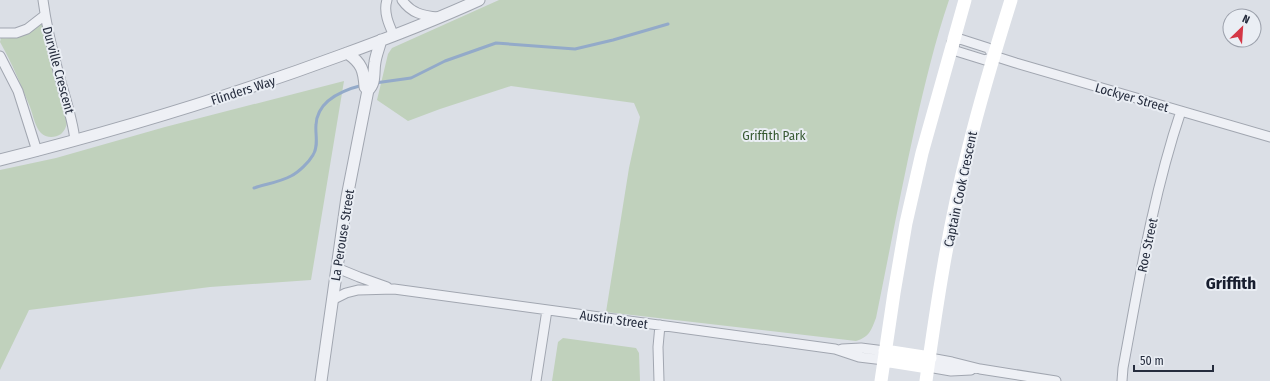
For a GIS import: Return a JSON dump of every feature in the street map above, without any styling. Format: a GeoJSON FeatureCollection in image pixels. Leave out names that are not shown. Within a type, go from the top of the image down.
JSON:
{"type":"FeatureCollection","features":[{"type":"Feature","properties":{"kind":"main road"},"geometry":{"type":"LineString","coordinates":[[881,381],[906,223],[922,153],[965,0]]}},
{"type":"Feature","properties":{"kind":"main road","name":"Captain Cook Crescent"},"geometry":{"type":"LineString","coordinates":[[926,381],[936,311],[968,146],[1010,0]]}},
{"type":"Feature","properties":{"kind":"main road"},"geometry":{"type":"LineString","coordinates":[[885,356],[929,363]]}},
{"type":"Feature","properties":{"kind":"street","name":"Durville Crescent"},"geometry":{"type":"LineString","coordinates":[[43,0],[56,67],[73,122],[75,140]]}},
{"type":"Feature","properties":{"kind":"street"},"geometry":{"type":"LineString","coordinates":[[387,0],[386,14],[394,36]]}},
{"type":"Feature","properties":{"kind":"street"},"geometry":{"type":"LineString","coordinates":[[402,0],[411,10],[424,16],[441,17]]}},
{"type":"Feature","properties":{"kind":"street","name":"Flinders Way"},"geometry":{"type":"LineString","coordinates":[[0,160],[146,121],[275,80],[394,36],[479,0]]}},
{"type":"Feature","properties":{"kind":"street"},"geometry":{"type":"LineString","coordinates":[[0,33],[16,33],[27,29],[45,15]]}},
{"type":"Feature","properties":{"kind":"street","name":"La Perouse Street"},"geometry":{"type":"LineString","coordinates":[[321,381],[347,197],[367,95],[372,87],[369,78],[381,40]]}},
{"type":"Feature","properties":{"kind":"street","name":"Lockyer Street"},"geometry":{"type":"LineString","coordinates":[[952,42],[956,51],[985,60],[994,56],[1270,137]]}},
{"type":"Feature","properties":{"kind":"street"},"geometry":{"type":"LineString","coordinates":[[347,53],[353,57],[369,78]]}},
{"type":"Feature","properties":{"kind":"street"},"geometry":{"type":"LineString","coordinates":[[0,56],[18,90],[37,151]]}},
{"type":"Feature","properties":{"kind":"street","name":"Roe Street"},"geometry":{"type":"LineString","coordinates":[[1122,381],[1123,368],[1145,251],[1165,163],[1181,111]]}},
{"type":"Feature","properties":{"kind":"street","name":"Austin Street"},"geometry":{"type":"LineString","coordinates":[[337,268],[359,278],[394,289]]}},
{"type":"Feature","properties":{"kind":"street","name":"Austin Street"},"geometry":{"type":"LineString","coordinates":[[332,300],[346,293],[358,290],[394,289],[835,349],[859,357],[885,356]]}},
{"type":"Feature","properties":{"kind":"street"},"geometry":{"type":"LineString","coordinates":[[536,381],[547,310]]}},
{"type":"Feature","properties":{"kind":"street"},"geometry":{"type":"LineString","coordinates":[[659,381],[658,347],[660,325]]}},
{"type":"Feature","properties":{"kind":"street"},"geometry":{"type":"LineString","coordinates":[[929,363],[951,371],[980,369],[1056,381]]}},
{"type":"Feature","properties":{"kind":"green space","name":"Griffith Park"},"geometry":{"type":"Polygon","coordinates":[[[499,0],[949,0],[926,79],[876,318],[867,335],[856,341],[606,312],[629,168],[640,117],[634,103],[511,86],[408,121],[377,100],[388,54],[392,48],[499,0]]]}},
{"type":"Feature","properties":{"kind":"green space"},"geometry":{"type":"Polygon","coordinates":[[[39,24],[43,25],[53,73],[67,120],[65,129],[61,134],[53,137],[43,135],[37,128],[20,82],[0,42],[1,38],[22,36],[39,24]]]}},
{"type":"Feature","properties":{"kind":"green space"},"geometry":{"type":"Polygon","coordinates":[[[344,81],[311,280],[210,287],[29,310],[0,370],[0,170],[56,158],[165,127],[344,81]]]}},
{"type":"Feature","properties":{"kind":"green space"},"geometry":{"type":"Polygon","coordinates":[[[563,338],[636,348],[639,353],[640,381],[552,381],[558,342],[563,338]]]}},
{"type":"Feature","properties":{"kind":"waterway"},"geometry":{"type":"LineString","coordinates":[[375,83],[411,78],[445,61],[496,43],[575,49],[668,24]]}},
{"type":"Feature","properties":{"kind":"waterway"},"geometry":{"type":"LineString","coordinates":[[254,188],[287,178],[304,167],[316,148],[317,116],[321,109],[326,103],[340,93],[363,85]]}},
{"type":"Feature","properties":{"kind":"district","name":"Griffith"},"geometry":{"type":"Point","coordinates":[1231,283]}}]}
